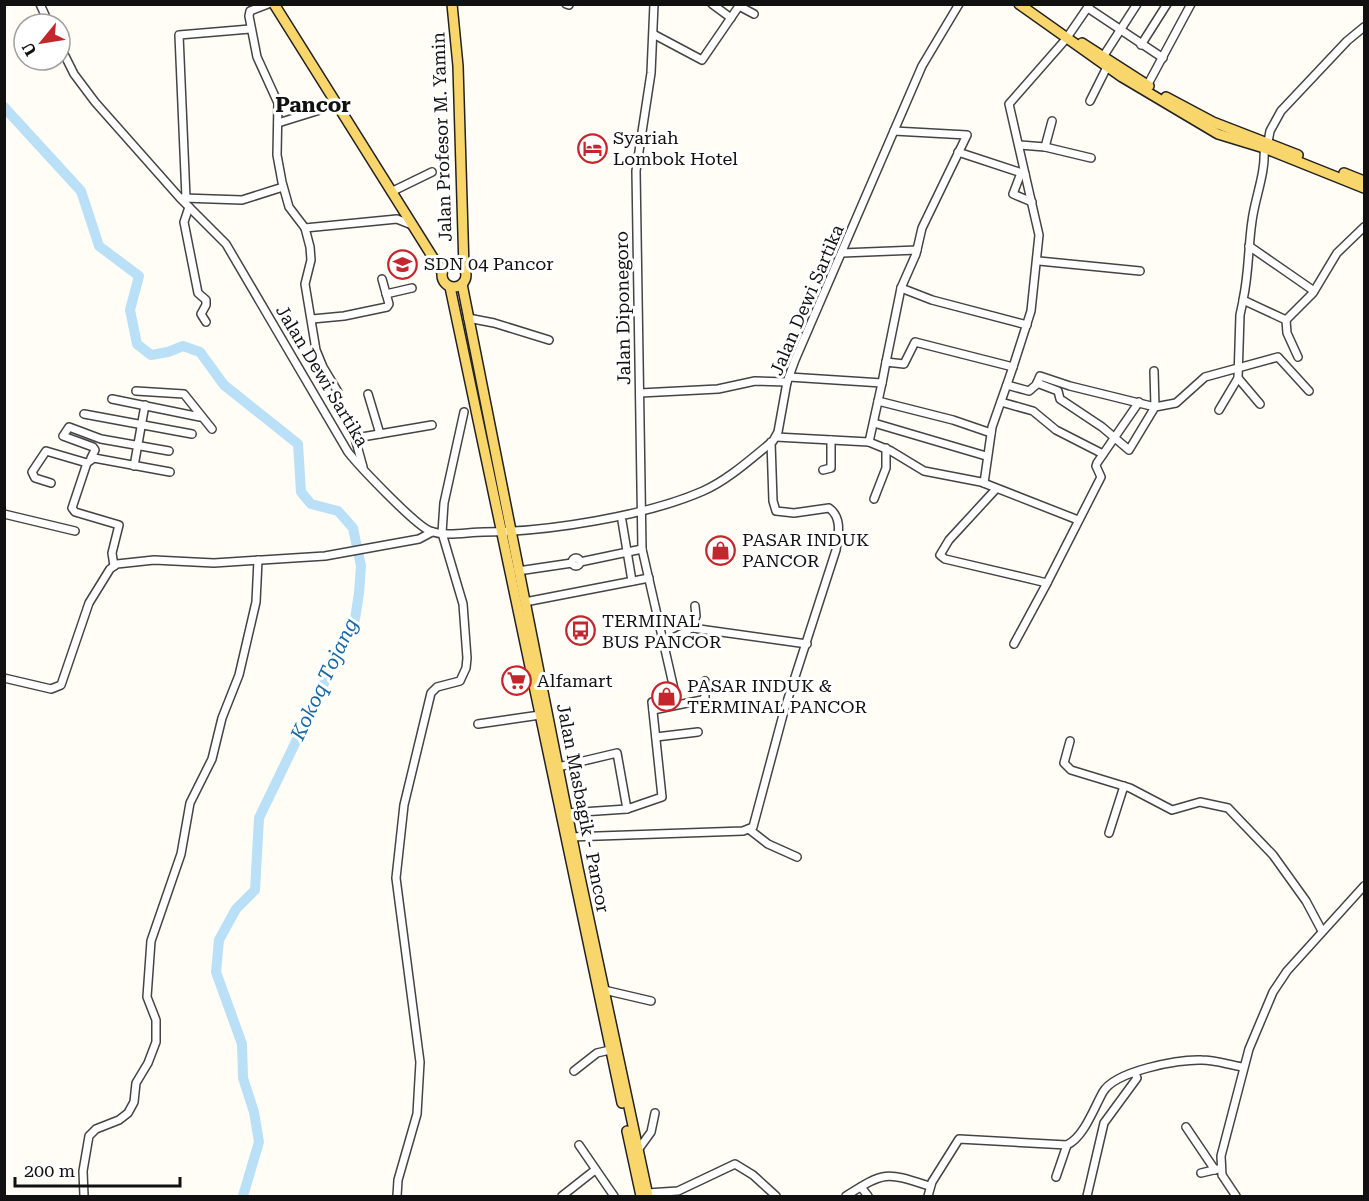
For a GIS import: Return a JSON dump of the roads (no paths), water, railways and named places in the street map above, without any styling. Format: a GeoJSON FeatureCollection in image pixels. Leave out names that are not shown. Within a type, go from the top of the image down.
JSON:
{"type":"FeatureCollection","features":[{"type":"Feature","properties":{"kind":"main road"},"geometry":{"type":"LineString","coordinates":[[274,4],[442,272],[443,281],[450,287],[462,284],[465,278],[464,268],[452,263],[442,272]]}},
{"type":"Feature","properties":{"kind":"main road","name":"Jalan Profesor M. Yamin"},"geometry":{"type":"LineString","coordinates":[[452,4],[459,66],[464,268]]}},
{"type":"Feature","properties":{"kind":"main road"},"geometry":{"type":"LineString","coordinates":[[1019,4],[1104,62],[1190,114],[1226,132],[1365,181]]}},
{"type":"Feature","properties":{"kind":"main road"},"geometry":{"type":"LineString","coordinates":[[1029,4],[1068,37]]}},
{"type":"Feature","properties":{"kind":"main road"},"geometry":{"type":"LineString","coordinates":[[1104,62],[1190,114]]}},
{"type":"Feature","properties":{"kind":"main road"},"geometry":{"type":"LineString","coordinates":[[1266,145],[1365,188]]}},
{"type":"Feature","properties":{"kind":"main road","name":"Jalan Masbagik - Pancor"},"geometry":{"type":"LineString","coordinates":[[462,284],[540,715],[568,837],[643,1196]]}},
{"type":"Feature","properties":{"kind":"main road","name":"Jalan Masbagik - Pancor"},"geometry":{"type":"LineString","coordinates":[[450,287],[525,602],[567,813],[568,837]]}},
{"type":"Feature","properties":{"kind":"main road","name":"Jalan Masbagik - Pancor"},"geometry":{"type":"LineString","coordinates":[[593,955],[604,990],[613,1050],[638,1150],[643,1196]]}},
{"type":"Feature","properties":{"kind":"street"},"geometry":{"type":"LineString","coordinates":[[268,4],[249,12],[250,29],[259,62],[277,99],[277,155],[283,187],[290,207],[305,228],[311,257],[305,284],[320,363],[336,389],[338,402],[356,438],[363,470]]}},
{"type":"Feature","properties":{"kind":"street","name":"Jalan Diponegoro"},"geometry":{"type":"LineString","coordinates":[[653,710],[653,701],[670,696],[674,689],[642,549],[637,162],[648,100],[655,35],[654,4]]}},
{"type":"Feature","properties":{"kind":"street"},"geometry":{"type":"LineString","coordinates":[[712,4],[731,18]]}},
{"type":"Feature","properties":{"kind":"street","name":"Jalan Dewi Sartika"},"geometry":{"type":"LineString","coordinates":[[807,644],[836,550],[838,519],[829,508],[794,513],[776,511],[773,501],[774,440],[788,380],[929,52],[959,4]]}},
{"type":"Feature","properties":{"kind":"street"},"geometry":{"type":"LineString","coordinates":[[1090,101],[1119,30],[1137,4]]}},
{"type":"Feature","properties":{"kind":"street"},"geometry":{"type":"LineString","coordinates":[[1141,45],[1167,4]]}},
{"type":"Feature","properties":{"kind":"street"},"geometry":{"type":"LineString","coordinates":[[1147,86],[1191,4]]}},
{"type":"Feature","properties":{"kind":"street"},"geometry":{"type":"LineString","coordinates":[[655,35],[702,60],[740,6],[754,14]]}},
{"type":"Feature","properties":{"kind":"street"},"geometry":{"type":"LineString","coordinates":[[984,483],[991,433],[1027,325],[1039,261],[1040,235],[1023,173],[1020,145],[1009,104],[1068,37],[1089,7],[1119,30],[1163,58]]}},
{"type":"Feature","properties":{"kind":"street"},"geometry":{"type":"LineString","coordinates":[[1219,410],[1238,378],[1240,315],[1250,270],[1249,246],[1252,221],[1270,131],[1281,111],[1347,41],[1365,27]]}},
{"type":"Feature","properties":{"kind":"street"},"geometry":{"type":"LineString","coordinates":[[250,29],[179,35],[183,198],[249,199],[283,187]]}},
{"type":"Feature","properties":{"kind":"street","name":"Jalan Dewi Sartika"},"geometry":{"type":"LineString","coordinates":[[72,70],[91,97],[189,207],[230,249],[348,452],[363,470],[422,526],[432,532]]}},
{"type":"Feature","properties":{"kind":"street"},"geometry":{"type":"LineString","coordinates":[[278,123],[336,105]]}},
{"type":"Feature","properties":{"kind":"street"},"geometry":{"type":"LineString","coordinates":[[1045,147],[1052,121]]}},
{"type":"Feature","properties":{"kind":"street"},"geometry":{"type":"LineString","coordinates":[[869,442],[901,288],[917,250],[922,228],[967,135],[894,131]]}},
{"type":"Feature","properties":{"kind":"street"},"geometry":{"type":"LineString","coordinates":[[1020,145],[1045,147],[1091,158]]}},
{"type":"Feature","properties":{"kind":"street"},"geometry":{"type":"LineString","coordinates":[[958,152],[1023,173]]}},
{"type":"Feature","properties":{"kind":"street"},"geometry":{"type":"LineString","coordinates":[[391,192],[432,172]]}},
{"type":"Feature","properties":{"kind":"street"},"geometry":{"type":"LineString","coordinates":[[1023,173],[1013,194],[1032,202]]}},
{"type":"Feature","properties":{"kind":"street"},"geometry":{"type":"LineString","coordinates":[[189,207],[184,213],[184,224],[198,293],[206,300],[201,314],[206,322]]}},
{"type":"Feature","properties":{"kind":"street"},"geometry":{"type":"LineString","coordinates":[[305,228],[397,219],[412,225]]}},
{"type":"Feature","properties":{"kind":"street"},"geometry":{"type":"LineString","coordinates":[[1298,357],[1287,333],[1287,320],[1314,291],[1333,259],[1365,227]]}},
{"type":"Feature","properties":{"kind":"street"},"geometry":{"type":"LineString","coordinates":[[1249,246],[1314,291]]}},
{"type":"Feature","properties":{"kind":"street"},"geometry":{"type":"LineString","coordinates":[[842,253],[917,250]]}},
{"type":"Feature","properties":{"kind":"street"},"geometry":{"type":"LineString","coordinates":[[1039,261],[1140,271]]}},
{"type":"Feature","properties":{"kind":"street"},"geometry":{"type":"LineString","coordinates":[[312,319],[345,316],[387,307],[389,304],[382,279]]}},
{"type":"Feature","properties":{"kind":"street"},"geometry":{"type":"LineString","coordinates":[[386,294],[412,288]]}},
{"type":"Feature","properties":{"kind":"street"},"geometry":{"type":"LineString","coordinates":[[901,288],[932,300],[1027,325]]}},
{"type":"Feature","properties":{"kind":"street"},"geometry":{"type":"LineString","coordinates":[[1243,301],[1287,320]]}},
{"type":"Feature","properties":{"kind":"street"},"geometry":{"type":"LineString","coordinates":[[468,318],[494,322],[549,340]]}},
{"type":"Feature","properties":{"kind":"street"},"geometry":{"type":"LineString","coordinates":[[886,362],[904,364],[915,342],[1013,367]]}},
{"type":"Feature","properties":{"kind":"street"},"geometry":{"type":"LineString","coordinates":[[1007,386],[1029,391],[1040,376],[1155,407],[1176,403],[1201,379],[1239,366],[1279,357],[1309,391]]}},
{"type":"Feature","properties":{"kind":"street"},"geometry":{"type":"LineString","coordinates":[[1037,383],[1058,391],[1060,399],[1131,450],[1155,407],[1154,371]]}},
{"type":"Feature","properties":{"kind":"street"},"geometry":{"type":"LineString","coordinates":[[1238,378],[1260,404]]}},
{"type":"Feature","properties":{"kind":"street"},"geometry":{"type":"LineString","coordinates":[[640,393],[718,389],[755,381],[882,383]]}},
{"type":"Feature","properties":{"kind":"street"},"geometry":{"type":"LineString","coordinates":[[136,391],[184,394],[200,417],[212,429]]}},
{"type":"Feature","properties":{"kind":"street"},"geometry":{"type":"LineString","coordinates":[[368,394],[380,434]]}},
{"type":"Feature","properties":{"kind":"street"},"geometry":{"type":"LineString","coordinates":[[112,399],[200,417]]}},
{"type":"Feature","properties":{"kind":"street"},"geometry":{"type":"LineString","coordinates":[[878,401],[964,423],[991,433]]}},
{"type":"Feature","properties":{"kind":"street"},"geometry":{"type":"LineString","coordinates":[[1001,402],[1033,411],[1064,435],[1103,454]]}},
{"type":"Feature","properties":{"kind":"street"},"geometry":{"type":"LineString","coordinates":[[1014,644],[1101,477],[1102,474],[1096,466],[1139,402]]}},
{"type":"Feature","properties":{"kind":"street"},"geometry":{"type":"LineString","coordinates":[[134,466],[145,405]]}},
{"type":"Feature","properties":{"kind":"street"},"geometry":{"type":"LineString","coordinates":[[397,1197],[398,1180],[417,1114],[420,1062],[396,893],[402,816],[431,693],[437,687],[460,681],[466,668],[463,604],[442,533],[444,503],[464,412]]}},
{"type":"Feature","properties":{"kind":"street"},"geometry":{"type":"LineString","coordinates":[[84,414],[192,434]]}},
{"type":"Feature","properties":{"kind":"street"},"geometry":{"type":"LineString","coordinates":[[874,423],[986,456]]}},
{"type":"Feature","properties":{"kind":"street"},"geometry":{"type":"LineString","coordinates":[[356,438],[432,425]]}},
{"type":"Feature","properties":{"kind":"street"},"geometry":{"type":"LineString","coordinates":[[114,566],[112,553],[119,525],[75,513],[72,508],[95,450],[93,447],[63,436],[69,427],[101,439],[169,451]]}},
{"type":"Feature","properties":{"kind":"street"},"geometry":{"type":"LineString","coordinates":[[4,678],[51,689],[61,686],[87,607],[114,566],[130,561],[214,563],[346,552],[419,539],[432,532],[507,533],[643,510],[704,491],[774,440],[869,442],[886,448],[924,471],[984,483],[1038,502],[1078,520]]}},
{"type":"Feature","properties":{"kind":"street"},"geometry":{"type":"LineString","coordinates":[[823,470],[831,468],[831,440]]}},
{"type":"Feature","properties":{"kind":"street"},"geometry":{"type":"LineString","coordinates":[[874,499],[886,468],[886,448]]}},
{"type":"Feature","properties":{"kind":"street"},"geometry":{"type":"LineString","coordinates":[[51,483],[35,478],[32,472],[46,451],[89,461],[170,472]]}},
{"type":"Feature","properties":{"kind":"street"},"geometry":{"type":"LineString","coordinates":[[996,489],[950,540],[940,556],[1047,583]]}},
{"type":"Feature","properties":{"kind":"street"},"geometry":{"type":"LineString","coordinates":[[4,514],[75,531]]}},
{"type":"Feature","properties":{"kind":"street"},"geometry":{"type":"LineString","coordinates":[[622,521],[632,581]]}},
{"type":"Feature","properties":{"kind":"street"},"geometry":{"type":"LineString","coordinates":[[518,571],[642,549]]}},
{"type":"Feature","properties":{"kind":"street"},"geometry":{"type":"LineString","coordinates":[[84,1197],[83,1171],[90,1136],[96,1129],[119,1120],[128,1113],[134,1102],[135,1083],[148,1063],[156,1042],[156,1020],[147,997],[151,941],[181,854],[190,803],[212,759],[222,718],[239,675],[256,602],[258,560]]}},
{"type":"Feature","properties":{"kind":"street"},"geometry":{"type":"LineString","coordinates":[[525,602],[649,578]]}},
{"type":"Feature","properties":{"kind":"street"},"geometry":{"type":"LineString","coordinates":[[692,628],[696,616],[695,606]]}},
{"type":"Feature","properties":{"kind":"street"},"geometry":{"type":"LineString","coordinates":[[663,644],[692,628],[807,644],[784,711],[754,824],[750,830]]}},
{"type":"Feature","properties":{"kind":"street"},"geometry":{"type":"LineString","coordinates":[[567,813],[627,808],[662,797],[653,710],[702,700],[705,698],[705,681]]}},
{"type":"Feature","properties":{"kind":"street"},"geometry":{"type":"LineString","coordinates":[[478,724],[540,715]]}},
{"type":"Feature","properties":{"kind":"street"},"geometry":{"type":"LineString","coordinates":[[656,737],[698,732]]}},
{"type":"Feature","properties":{"kind":"street"},"geometry":{"type":"LineString","coordinates":[[1070,741],[1064,763],[1067,768],[1124,786],[1172,810],[1200,802],[1225,806],[1273,855],[1306,901],[1322,931]]}},
{"type":"Feature","properties":{"kind":"street"},"geometry":{"type":"LineString","coordinates":[[558,767],[617,753],[627,808]]}},
{"type":"Feature","properties":{"kind":"street"},"geometry":{"type":"LineString","coordinates":[[1109,833],[1124,786]]}},
{"type":"Feature","properties":{"kind":"street"},"geometry":{"type":"LineString","coordinates":[[568,837],[750,830],[768,844],[796,857]]}},
{"type":"Feature","properties":{"kind":"street"},"geometry":{"type":"LineString","coordinates":[[1218,1169],[1243,1067],[1273,992],[1287,971],[1365,886]]}},
{"type":"Feature","properties":{"kind":"street"},"geometry":{"type":"LineString","coordinates":[[1358,892],[1365,897]]}},
{"type":"Feature","properties":{"kind":"street"},"geometry":{"type":"LineString","coordinates":[[604,990],[651,1001]]}},
{"type":"Feature","properties":{"kind":"street"},"geometry":{"type":"LineString","coordinates":[[574,1071],[597,1053],[613,1050]]}},
{"type":"Feature","properties":{"kind":"street"},"geometry":{"type":"LineString","coordinates":[[1056,1177],[1067,1145],[1079,1137],[1107,1087],[1135,1073],[1195,1060],[1243,1067]]}},
{"type":"Feature","properties":{"kind":"street"},"geometry":{"type":"LineString","coordinates":[[1087,1197],[1104,1123],[1137,1078],[1135,1073]]}},
{"type":"Feature","properties":{"kind":"street"},"geometry":{"type":"LineString","coordinates":[[638,1150],[651,1132],[656,1113]]}},
{"type":"Feature","properties":{"kind":"street"},"geometry":{"type":"LineString","coordinates":[[1186,1127],[1236,1197]]}},
{"type":"Feature","properties":{"kind":"street"},"geometry":{"type":"LineString","coordinates":[[928,1197],[929,1186],[959,1138],[1067,1145]]}},
{"type":"Feature","properties":{"kind":"street"},"geometry":{"type":"LineString","coordinates":[[579,1145],[614,1197]]}},
{"type":"Feature","properties":{"kind":"street"},"geometry":{"type":"LineString","coordinates":[[643,1196],[678,1191],[735,1164],[753,1175],[776,1197]]}},
{"type":"Feature","properties":{"kind":"street"},"geometry":{"type":"LineString","coordinates":[[1201,1173],[1218,1169]]}},
{"type":"Feature","properties":{"kind":"street"},"geometry":{"type":"LineString","coordinates":[[562,1197],[595,1170]]}},
{"type":"Feature","properties":{"kind":"street"},"geometry":{"type":"LineString","coordinates":[[846,1197],[876,1177],[886,1175],[929,1186]]}},
{"type":"Feature","properties":{"kind":"street"},"geometry":{"type":"LineString","coordinates":[[861,1187],[868,1197]]}},
{"type":"Feature","properties":{"kind":"waterway","name":"Kokoq Tojang"},"geometry":{"type":"LineString","coordinates":[[4,107],[81,191],[99,246],[139,276],[130,310],[137,344],[151,355],[183,346],[200,352],[224,385],[298,444],[301,492],[311,504],[338,511],[353,528],[361,566],[355,619],[259,818],[255,890],[236,909],[219,940],[216,972],[242,1044],[243,1078],[254,1112],[259,1142],[243,1196]]}},
{"type":"Feature","properties":{"kind":"place","name":"Syariah Lombok Hotel"},"geometry":{"type":"Point","coordinates":[592,148]}},
{"type":"Feature","properties":{"kind":"place","name":"SDN 04 Pancor"},"geometry":{"type":"Point","coordinates":[403,264]}},
{"type":"Feature","properties":{"kind":"place","name":"PASAR INDUK PANCOR"},"geometry":{"type":"Point","coordinates":[721,550]}},
{"type":"Feature","properties":{"kind":"place","name":"TERMINAL BUS PANCOR"},"geometry":{"type":"Point","coordinates":[581,631]}},
{"type":"Feature","properties":{"kind":"place","name":"Alfamart"},"geometry":{"type":"Point","coordinates":[516,681]}},
{"type":"Feature","properties":{"kind":"place","name":"PASAR INDUK & TERMINAL PANCOR"},"geometry":{"type":"Point","coordinates":[666,696]}},
{"type":"Feature","properties":{"kind":"district","name":"Pancor"},"geometry":{"type":"Point","coordinates":[313,105]}}]}
